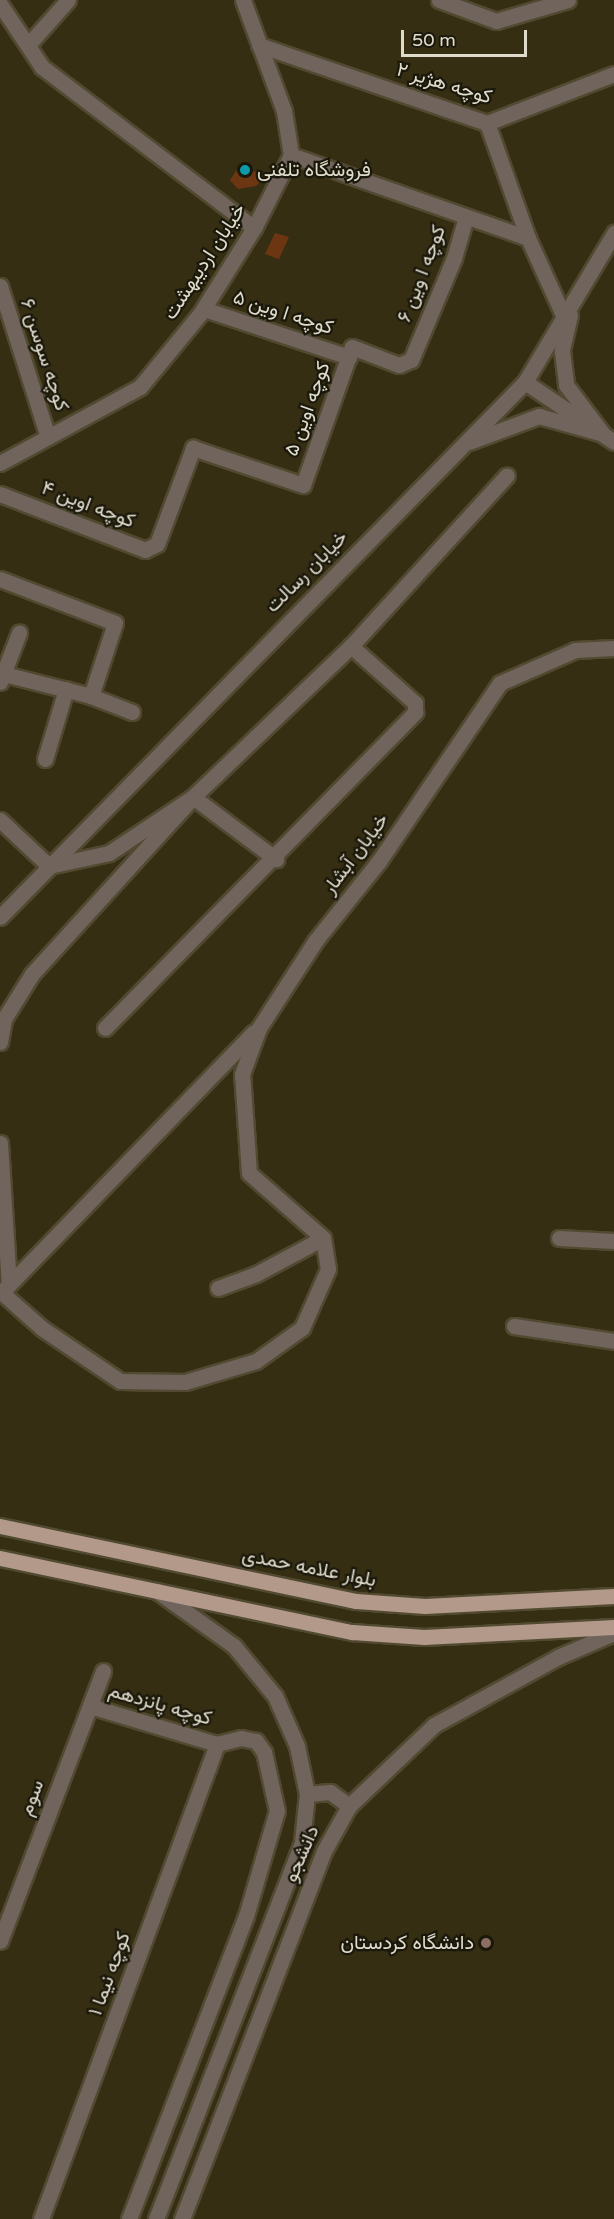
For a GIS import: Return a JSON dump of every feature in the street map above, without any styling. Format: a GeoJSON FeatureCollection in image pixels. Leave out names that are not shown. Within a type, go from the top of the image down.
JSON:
{"type":"FeatureCollection","features":[{"type":"Feature","properties":{"kind":"main road","name":"بلوار علامه حمدی"},"geometry":{"type":"LineString","coordinates":[[0,1526],[356,1601],[425,1606],[614,1596]]}},
{"type":"Feature","properties":{"kind":"main road"},"geometry":{"type":"LineString","coordinates":[[0,1558],[352,1632],[424,1637],[614,1627]]}},
{"type":"Feature","properties":{"kind":"street"},"geometry":{"type":"LineString","coordinates":[[28,45],[68,0]]}},
{"type":"Feature","properties":{"kind":"street"},"geometry":{"type":"LineString","coordinates":[[243,0],[284,111],[291,155]]}},
{"type":"Feature","properties":{"kind":"street"},"geometry":{"type":"LineString","coordinates":[[439,0],[496,21],[568,0]]}},
{"type":"Feature","properties":{"kind":"street"},"geometry":{"type":"LineString","coordinates":[[0,4],[42,68],[254,228]]}},
{"type":"Feature","properties":{"kind":"street","name":"کوچه هژیر ۲"},"geometry":{"type":"LineString","coordinates":[[259,45],[488,123],[614,74]]}},
{"type":"Feature","properties":{"kind":"street"},"geometry":{"type":"LineString","coordinates":[[488,123],[528,238],[564,316]]}},
{"type":"Feature","properties":{"kind":"street","name":"خیابان اردیبهشت"},"geometry":{"type":"LineString","coordinates":[[0,463],[140,387],[204,309],[254,228],[291,155]]}},
{"type":"Feature","properties":{"kind":"street","name":"کوچه ا وین ۶"},"geometry":{"type":"LineString","coordinates":[[291,155],[466,217],[454,258],[411,360],[399,365],[351,352]]}},
{"type":"Feature","properties":{"kind":"street"},"geometry":{"type":"LineString","coordinates":[[466,217],[528,238]]}},
{"type":"Feature","properties":{"kind":"street","name":"خیابان رسالت"},"geometry":{"type":"LineString","coordinates":[[0,917],[525,382],[614,233]]}},
{"type":"Feature","properties":{"kind":"street"},"geometry":{"type":"LineString","coordinates":[[595,265],[614,253]]}},
{"type":"Feature","properties":{"kind":"street","name":"کوچه سوسن ۶"},"geometry":{"type":"LineString","coordinates":[[0,286],[48,437]]}},
{"type":"Feature","properties":{"kind":"street"},"geometry":{"type":"LineString","coordinates":[[573,301],[562,351],[566,384],[608,438]]}},
{"type":"Feature","properties":{"kind":"street","name":"کوچه ا وین ۵"},"geometry":{"type":"LineString","coordinates":[[204,309],[351,352]]}},
{"type":"Feature","properties":{"kind":"street","name":"کوچه اوین ۵"},"geometry":{"type":"LineString","coordinates":[[303,485],[351,352]]}},
{"type":"Feature","properties":{"kind":"street"},"geometry":{"type":"LineString","coordinates":[[525,382],[608,438]]}},
{"type":"Feature","properties":{"kind":"street"},"geometry":{"type":"LineString","coordinates":[[462,445],[539,416],[608,438]]}},
{"type":"Feature","properties":{"kind":"street","name":"کوچه اوین ۴"},"geometry":{"type":"LineString","coordinates":[[0,494],[145,550],[157,543],[193,448],[303,485]]}},
{"type":"Feature","properties":{"kind":"street"},"geometry":{"type":"LineString","coordinates":[[0,1042],[4,1019],[32,974],[193,797],[351,646],[507,475]]}},
{"type":"Feature","properties":{"kind":"street"},"geometry":{"type":"LineString","coordinates":[[0,579],[115,624],[91,696]]}},
{"type":"Feature","properties":{"kind":"street"},"geometry":{"type":"LineString","coordinates":[[19,633],[2,678],[66,689],[132,712]]}},
{"type":"Feature","properties":{"kind":"street"},"geometry":{"type":"LineString","coordinates":[[105,1028],[276,859],[415,712],[415,703],[351,646]]}},
{"type":"Feature","properties":{"kind":"street","name":"خیابان آبشار"},"geometry":{"type":"LineString","coordinates":[[323,1238],[249,1173],[242,1074],[259,1028],[316,939],[380,861],[500,683],[575,650],[614,648]]}},
{"type":"Feature","properties":{"kind":"street"},"geometry":{"type":"LineString","coordinates":[[45,759],[66,689]]}},
{"type":"Feature","properties":{"kind":"street"},"geometry":{"type":"LineString","coordinates":[[0,820],[48,866],[109,853],[193,797]]}},
{"type":"Feature","properties":{"kind":"street"},"geometry":{"type":"LineString","coordinates":[[193,797],[276,859]]}},
{"type":"Feature","properties":{"kind":"street"},"geometry":{"type":"LineString","coordinates":[[3,1290],[259,1028]]}},
{"type":"Feature","properties":{"kind":"street"},"geometry":{"type":"LineString","coordinates":[[0,1143],[3,1290],[44,1329],[120,1381],[185,1382],[256,1360],[302,1328],[328,1269],[323,1238],[256,1274],[218,1288]]}},
{"type":"Feature","properties":{"kind":"street"},"geometry":{"type":"LineString","coordinates":[[559,1238],[614,1240]]}},
{"type":"Feature","properties":{"kind":"street"},"geometry":{"type":"LineString","coordinates":[[514,1326],[614,1341]]}},
{"type":"Feature","properties":{"kind":"street","name":"دانشجو"},"geometry":{"type":"LineString","coordinates":[[156,2219],[302,1842],[307,1794],[297,1746],[275,1696],[234,1646],[157,1591]]}},
{"type":"Feature","properties":{"kind":"street","name":"دانشجو"},"geometry":{"type":"LineString","coordinates":[[182,2219],[324,1851],[349,1806],[434,1725],[558,1657],[614,1633]]}},
{"type":"Feature","properties":{"kind":"street","name":"سوم"},"geometry":{"type":"LineString","coordinates":[[0,1941],[103,1671]]}},
{"type":"Feature","properties":{"kind":"street","name":"کوچه پانزدهم"},"geometry":{"type":"LineString","coordinates":[[90,1706],[217,1743]]}},
{"type":"Feature","properties":{"kind":"street"},"geometry":{"type":"LineString","coordinates":[[129,2219],[246,1916],[277,1811],[264,1752],[256,1741],[240,1738],[217,1743]]}},
{"type":"Feature","properties":{"kind":"street","name":"کوچه نیما ۱"},"geometry":{"type":"LineString","coordinates":[[41,2219],[217,1743]]}},
{"type":"Feature","properties":{"kind":"street"},"geometry":{"type":"LineString","coordinates":[[307,1794],[330,1792],[349,1806]]}},
{"type":"Feature","properties":{"kind":"building","name":"فروشگاه تلفنی"},"geometry":{"type":"Polygon","coordinates":[[[241,164],[265,177],[256,186],[238,189],[230,180],[241,164]]]}},
{"type":"Feature","properties":{"kind":"building"},"geometry":{"type":"Polygon","coordinates":[[[275,233],[289,237],[279,259],[265,254],[275,233]]]}},
{"type":"Feature","properties":{"kind":"place","name":"فروشگاه تلفنی"},"geometry":{"type":"Point","coordinates":[245,170]}},
{"type":"Feature","properties":{"kind":"place","name":"دانشگاه کردستان"},"geometry":{"type":"Point","coordinates":[486,1943]}}]}
